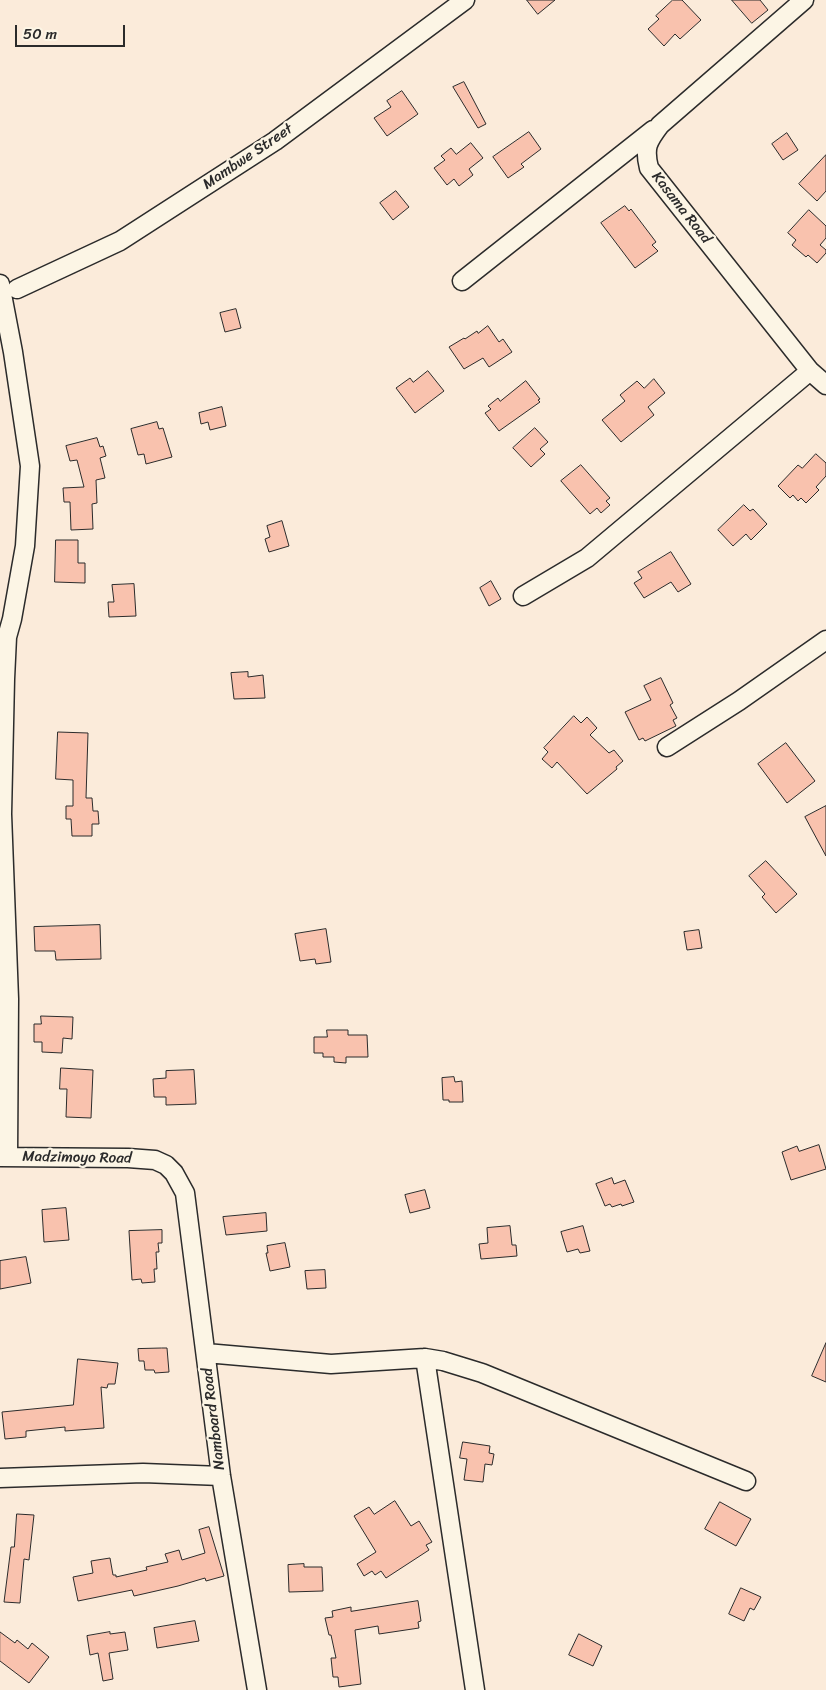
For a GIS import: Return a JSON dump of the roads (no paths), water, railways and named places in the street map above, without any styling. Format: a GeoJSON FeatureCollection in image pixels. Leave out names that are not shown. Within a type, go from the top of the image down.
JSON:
{"type":"FeatureCollection","features":[{"type":"Feature","properties":{"kind":"street","name":"Mambwe Street"},"geometry":{"type":"LineString","coordinates":[[8,287],[120,241],[275,141],[465,0]]}},
{"type":"Feature","properties":{"kind":"street","name":"Kasama Road"},"geometry":{"type":"LineString","coordinates":[[804,0],[660,125],[649,139],[645,153],[649,168],[810,371],[826,385]]}},
{"type":"Feature","properties":{"kind":"street"},"geometry":{"type":"LineString","coordinates":[[462,281],[660,125]]}},
{"type":"Feature","properties":{"kind":"street"},"geometry":{"type":"LineString","coordinates":[[4,1157],[9,999],[2,814],[6,618],[25,546],[30,466],[7,352],[8,287]]}},
{"type":"Feature","properties":{"kind":"street"},"geometry":{"type":"LineString","coordinates":[[523,596],[587,558],[810,371]]}},
{"type":"Feature","properties":{"kind":"street"},"geometry":{"type":"LineString","coordinates":[[667,747],[739,702],[826,640]]}},
{"type":"Feature","properties":{"kind":"street","name":"Madzimoyo Road"},"geometry":{"type":"LineString","coordinates":[[4,1157],[154,1160]]}},
{"type":"Feature","properties":{"kind":"street","name":"Namboard Road"},"geometry":{"type":"LineString","coordinates":[[154,1160],[166,1165],[174,1173],[185,1193],[221,1476],[257,1690]]}},
{"type":"Feature","properties":{"kind":"street"},"geometry":{"type":"LineString","coordinates":[[206,1352],[332,1364],[426,1358],[443,1361],[482,1373],[746,1481]]}},
{"type":"Feature","properties":{"kind":"street"},"geometry":{"type":"LineString","coordinates":[[426,1358],[475,1690]]}},
{"type":"Feature","properties":{"kind":"street"},"geometry":{"type":"LineString","coordinates":[[0,1478],[143,1473],[221,1476]]}}]}
